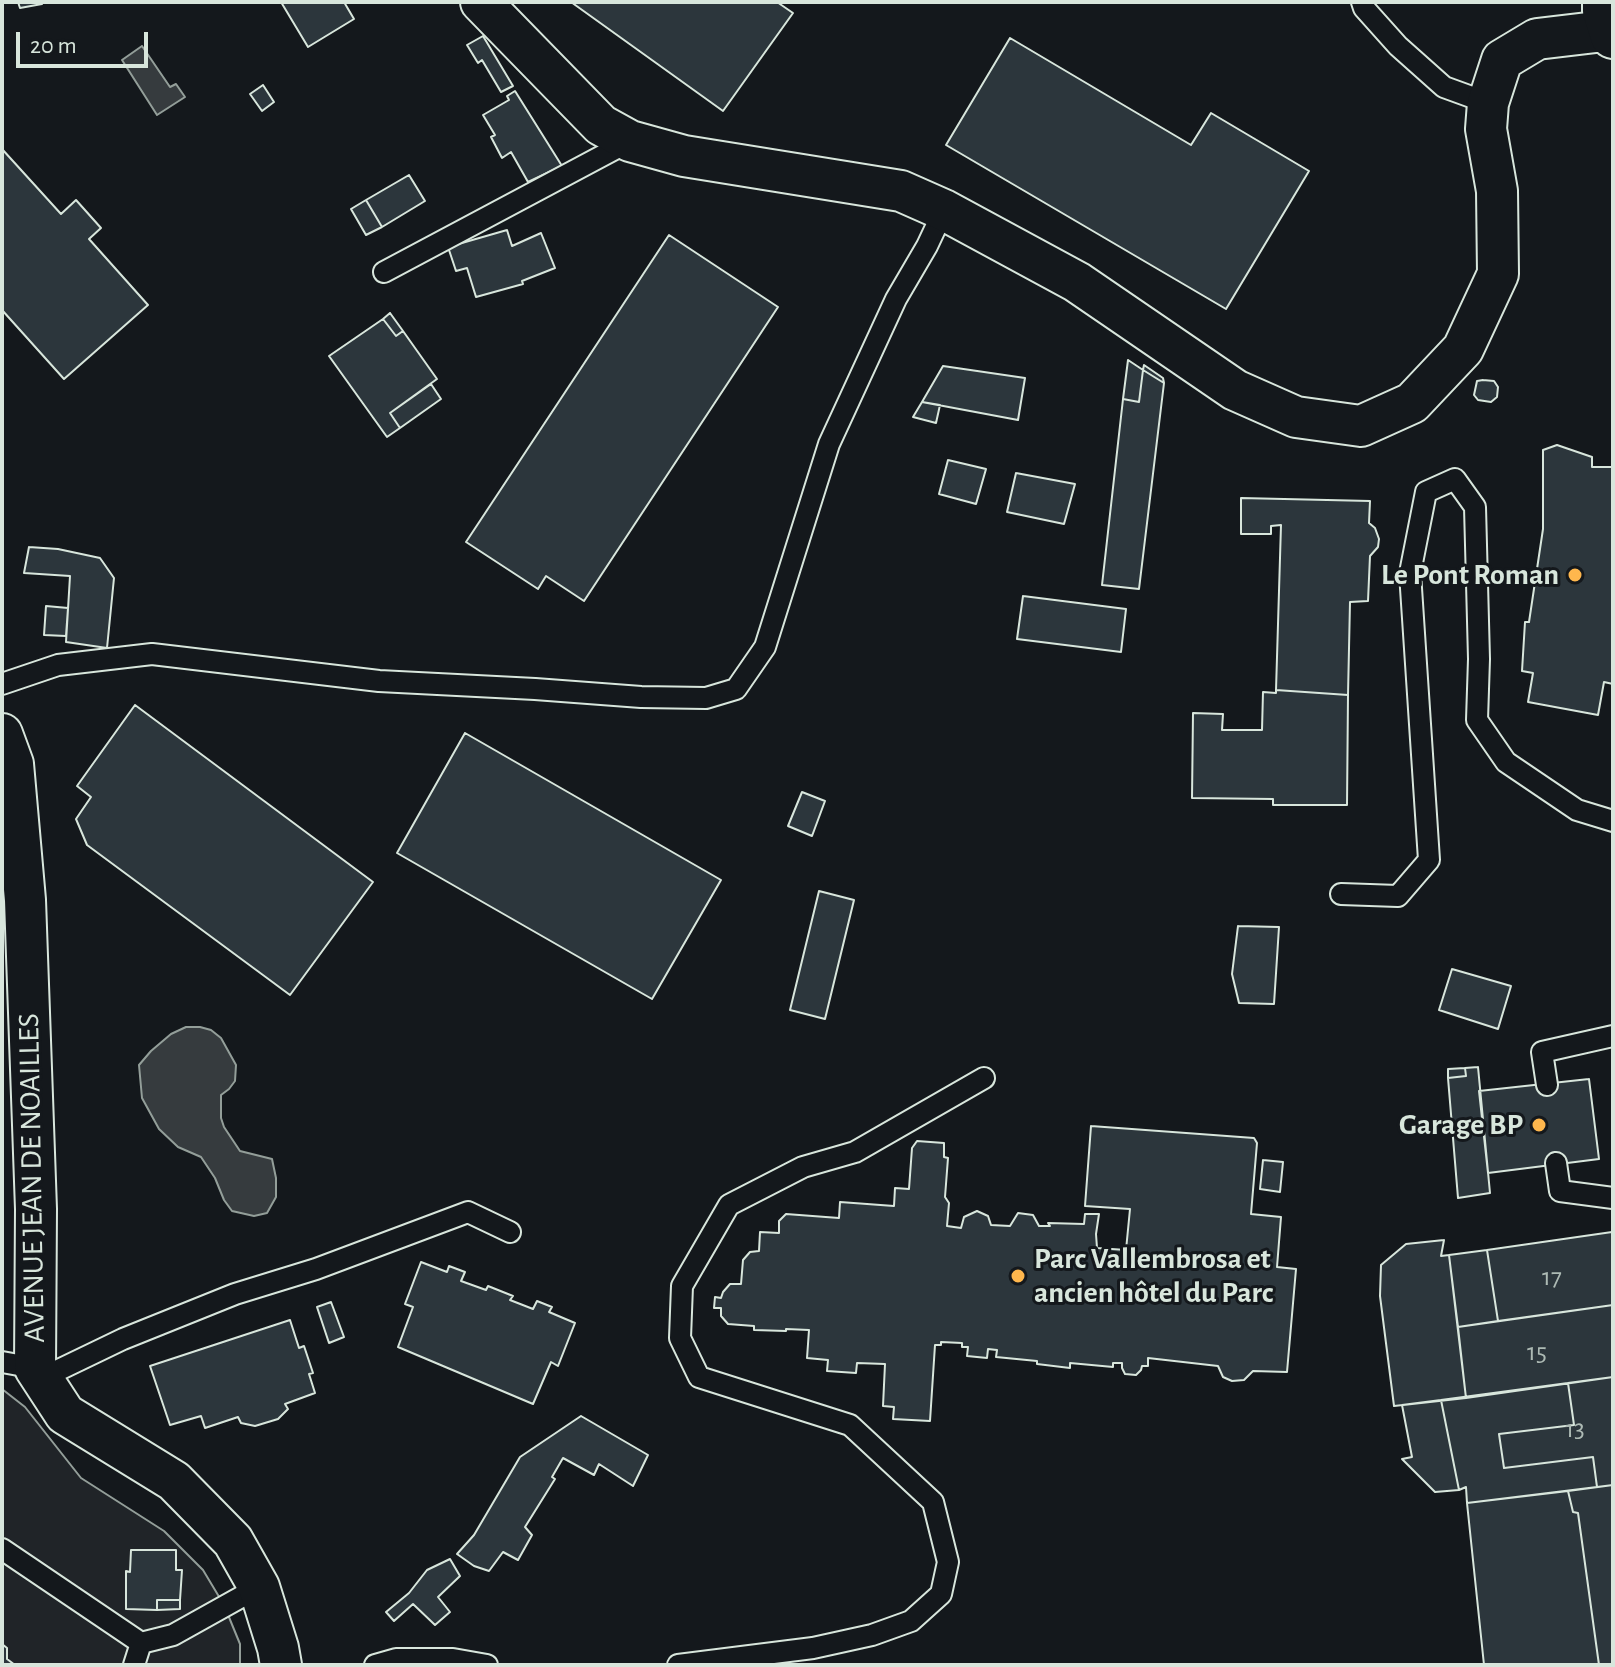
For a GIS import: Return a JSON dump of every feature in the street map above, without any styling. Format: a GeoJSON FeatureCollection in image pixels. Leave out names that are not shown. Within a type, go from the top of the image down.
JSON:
{"type":"FeatureCollection","features":[{"type":"Feature","properties":{"kind":"street"},"geometry":{"type":"LineString","coordinates":[[481,2],[601,125],[630,141],[684,156],[901,191],[944,210],[1077,282],[1235,390],[1296,417],[1361,426],[1412,403],[1463,349],[1498,274],[1497,191],[1486,129],[1488,103],[1502,60],[1537,39],[1589,33],[1610,23]]}},
{"type":"Feature","properties":{"kind":"street","name":"AVENUE JEAN DE NOAILLES"},"geometry":{"type":"LineString","coordinates":[[2,734],[13,764],[25,900],[36,1209],[26,1369],[65,1414],[174,1481],[233,1541],[259,1587],[281,1665]]}},
{"type":"Feature","properties":{"kind":"lane"},"geometry":{"type":"LineString","coordinates":[[1362,2],[1398,46],[1444,87],[1488,103]]}},
{"type":"Feature","properties":{"kind":"lane"},"geometry":{"type":"LineString","coordinates":[[384,272],[630,141]]}},
{"type":"Feature","properties":{"kind":"lane"},"geometry":{"type":"LineString","coordinates":[[2,684],[58,665],[152,654],[379,681],[641,697],[706,698],[736,689],[765,647],[829,444],[896,299],[944,210]]}},
{"type":"Feature","properties":{"kind":"lane"},"geometry":{"type":"LineString","coordinates":[[1341,894],[1398,896],[1429,860],[1410,573],[1426,492],[1455,479],[1475,507],[1479,659],[1477,720],[1506,762],[1577,810],[1613,821]]}},
{"type":"Feature","properties":{"kind":"lane"},"geometry":{"type":"LineString","coordinates":[[1547,1085],[1542,1052],[1613,1036]]}},
{"type":"Feature","properties":{"kind":"lane"},"geometry":{"type":"LineString","coordinates":[[678,1665],[813,1648],[872,1635],[911,1621],[941,1594],[948,1562],[933,1502],[850,1425],[699,1377],[680,1338],[682,1286],[729,1205],[803,1167],[855,1152],[984,1078]]}},
{"type":"Feature","properties":{"kind":"lane"},"geometry":{"type":"LineString","coordinates":[[1556,1163],[1560,1191],[1613,1198]]}},
{"type":"Feature","properties":{"kind":"lane"},"geometry":{"type":"LineString","coordinates":[[26,1369],[123,1339],[235,1294],[316,1269],[468,1212],[510,1232]]}},
{"type":"Feature","properties":{"kind":"lane"},"geometry":{"type":"LineString","coordinates":[[2,1549],[141,1643],[173,1635],[259,1587]]}},
{"type":"Feature","properties":{"kind":"lane"},"geometry":{"type":"LineString","coordinates":[[134,1665],[141,1643]]}},
{"type":"Feature","properties":{"kind":"lane"},"geometry":{"type":"LineString","coordinates":[[375,1665],[396,1659],[453,1659],[487,1665]]}},
{"type":"Feature","properties":{"kind":"shaded area"},"geometry":{"type":"Polygon","coordinates":[[[142,46],[170,87],[176,84],[185,97],[157,115],[122,60],[142,46]]]}},
{"type":"Feature","properties":{"kind":"shaded area"},"geometry":{"type":"Polygon","coordinates":[[[186,1027],[211,1030],[221,1038],[236,1065],[235,1081],[221,1095],[221,1118],[240,1151],[272,1159],[276,1197],[267,1213],[254,1216],[232,1211],[201,1157],[178,1147],[159,1129],[142,1098],[139,1065],[171,1034],[186,1027]]]}},
{"type":"Feature","properties":{"kind":"shaded area"},"geometry":{"type":"Polygon","coordinates":[[[2,1389],[25,1407],[81,1478],[164,1531],[203,1570],[224,1605],[240,1644],[240,1665],[2,1665],[2,1389]]]}},
{"type":"Feature","properties":{"kind":"building"},"geometry":{"type":"Polygon","coordinates":[[[18,2],[41,2],[42,4],[20,8],[18,2]]]}},
{"type":"Feature","properties":{"kind":"building"},"geometry":{"type":"Polygon","coordinates":[[[281,2],[344,2],[354,19],[308,47],[281,2]]]}},
{"type":"Feature","properties":{"kind":"building"},"geometry":{"type":"Polygon","coordinates":[[[571,2],[777,2],[793,13],[723,111],[571,2]]]}},
{"type":"Feature","properties":{"kind":"building"},"geometry":{"type":"Polygon","coordinates":[[[483,36],[513,86],[501,92],[482,60],[478,63],[467,45],[483,36]]]}},
{"type":"Feature","properties":{"kind":"building"},"geometry":{"type":"Polygon","coordinates":[[[1010,38],[1191,145],[1211,113],[1309,171],[1226,309],[946,145],[1010,38]]]}},
{"type":"Feature","properties":{"kind":"building"},"geometry":{"type":"Polygon","coordinates":[[[263,85],[274,102],[262,111],[250,94],[263,85]]]}},
{"type":"Feature","properties":{"kind":"building"},"geometry":{"type":"Polygon","coordinates":[[[515,91],[562,166],[528,182],[511,152],[502,158],[491,137],[495,135],[483,115],[509,100],[507,96],[515,91]]]}},
{"type":"Feature","properties":{"kind":"building"},"geometry":{"type":"Polygon","coordinates":[[[2,149],[61,214],[76,200],[101,228],[89,239],[148,305],[64,379],[2,310],[2,149]]]}},
{"type":"Feature","properties":{"kind":"building"},"geometry":{"type":"Polygon","coordinates":[[[409,175],[425,201],[382,227],[366,200],[409,175]]]}},
{"type":"Feature","properties":{"kind":"building"},"geometry":{"type":"Polygon","coordinates":[[[366,200],[382,227],[366,235],[351,209],[366,200]]]}},
{"type":"Feature","properties":{"kind":"building"},"geometry":{"type":"Polygon","coordinates":[[[507,230],[512,246],[541,233],[555,268],[522,281],[523,284],[476,297],[467,268],[456,271],[448,247],[507,230]]]}},
{"type":"Feature","properties":{"kind":"building"},"geometry":{"type":"Polygon","coordinates":[[[669,235],[778,307],[584,601],[546,576],[538,589],[466,542],[669,235]]]}},
{"type":"Feature","properties":{"kind":"building"},"geometry":{"type":"Polygon","coordinates":[[[390,313],[403,331],[396,336],[383,319],[390,313]]]}},
{"type":"Feature","properties":{"kind":"building"},"geometry":{"type":"Polygon","coordinates":[[[383,319],[396,336],[403,331],[437,379],[390,413],[400,428],[387,437],[329,356],[383,319]]]}},
{"type":"Feature","properties":{"kind":"building"},"geometry":{"type":"Polygon","coordinates":[[[1128,360],[1143,370],[1139,402],[1123,399],[1128,360]]]}},
{"type":"Feature","properties":{"kind":"building"},"geometry":{"type":"Polygon","coordinates":[[[1144,365],[1163,378],[1164,383],[1143,370],[1144,365]]]}},
{"type":"Feature","properties":{"kind":"building"},"geometry":{"type":"Polygon","coordinates":[[[943,366],[1025,378],[1018,420],[922,402],[943,366]]]}},
{"type":"Feature","properties":{"kind":"building"},"geometry":{"type":"Polygon","coordinates":[[[1143,370],[1164,383],[1139,589],[1102,585],[1123,399],[1139,402],[1143,370]]]}},
{"type":"Feature","properties":{"kind":"building"},"geometry":{"type":"Polygon","coordinates":[[[1477,381],[1494,381],[1498,387],[1497,397],[1491,402],[1478,400],[1474,395],[1477,381]]]}},
{"type":"Feature","properties":{"kind":"building"},"geometry":{"type":"Polygon","coordinates":[[[431,384],[441,399],[400,428],[390,413],[431,384]]]}},
{"type":"Feature","properties":{"kind":"building"},"geometry":{"type":"Polygon","coordinates":[[[922,402],[940,405],[936,423],[913,417],[922,402]]]}},
{"type":"Feature","properties":{"kind":"building","name":"Le Pont Roman"},"geometry":{"type":"Polygon","coordinates":[[[1557,445],[1592,457],[1592,467],[1613,467],[1613,684],[1604,682],[1598,715],[1528,702],[1533,673],[1522,671],[1525,622],[1529,622],[1543,529],[1543,450],[1557,445]]]}},
{"type":"Feature","properties":{"kind":"building"},"geometry":{"type":"Polygon","coordinates":[[[948,460],[986,469],[976,504],[939,494],[948,460]]]}},
{"type":"Feature","properties":{"kind":"building"},"geometry":{"type":"Polygon","coordinates":[[[1016,473],[1075,484],[1064,524],[1007,512],[1016,473]]]}},
{"type":"Feature","properties":{"kind":"building"},"geometry":{"type":"Polygon","coordinates":[[[1241,498],[1370,501],[1369,523],[1375,528],[1379,539],[1378,547],[1370,556],[1368,601],[1350,602],[1348,695],[1276,690],[1281,525],[1271,526],[1271,534],[1241,534],[1241,498]]]}},
{"type":"Feature","properties":{"kind":"building"},"geometry":{"type":"Polygon","coordinates":[[[29,547],[58,549],[100,558],[114,578],[107,648],[66,642],[70,576],[24,573],[29,547]]]}},
{"type":"Feature","properties":{"kind":"building"},"geometry":{"type":"Polygon","coordinates":[[[1023,596],[1126,609],[1121,652],[1017,639],[1023,596]]]}},
{"type":"Feature","properties":{"kind":"building"},"geometry":{"type":"Polygon","coordinates":[[[46,606],[68,608],[66,636],[44,635],[46,606]]]}},
{"type":"Feature","properties":{"kind":"building"},"geometry":{"type":"Polygon","coordinates":[[[1276,690],[1348,695],[1347,805],[1273,805],[1273,799],[1192,798],[1193,713],[1223,714],[1222,730],[1262,730],[1263,692],[1276,693],[1276,690]]]}},
{"type":"Feature","properties":{"kind":"building"},"geometry":{"type":"Polygon","coordinates":[[[135,705],[373,882],[290,995],[87,845],[76,819],[91,797],[77,786],[135,705]]]}},
{"type":"Feature","properties":{"kind":"building"},"geometry":{"type":"Polygon","coordinates":[[[465,733],[721,880],[652,999],[397,853],[465,733]]]}},
{"type":"Feature","properties":{"kind":"building"},"geometry":{"type":"Polygon","coordinates":[[[802,792],[825,801],[812,836],[788,826],[802,792]]]}},
{"type":"Feature","properties":{"kind":"building"},"geometry":{"type":"Polygon","coordinates":[[[819,891],[854,900],[825,1019],[790,1010],[819,891]]]}},
{"type":"Feature","properties":{"kind":"building"},"geometry":{"type":"Polygon","coordinates":[[[1238,926],[1279,927],[1274,1004],[1239,1003],[1232,974],[1238,926]]]}},
{"type":"Feature","properties":{"kind":"building"},"geometry":{"type":"Polygon","coordinates":[[[1452,969],[1511,986],[1498,1029],[1439,1010],[1452,969]]]}},
{"type":"Feature","properties":{"kind":"building"},"geometry":{"type":"Polygon","coordinates":[[[1478,1067],[1490,1193],[1458,1198],[1448,1078],[1466,1076],[1465,1068],[1478,1067]]]}},
{"type":"Feature","properties":{"kind":"building"},"geometry":{"type":"Polygon","coordinates":[[[1465,1068],[1466,1076],[1448,1078],[1448,1069],[1465,1068]]]}},
{"type":"Feature","properties":{"kind":"building","name":"Garage BP"},"geometry":{"type":"Polygon","coordinates":[[[1589,1079],[1599,1159],[1488,1173],[1479,1091],[1589,1079]]]}},
{"type":"Feature","properties":{"kind":"building","name":"Parc Vallembrosa et ancien hôtel du Parc"},"geometry":{"type":"Polygon","coordinates":[[[1091,1126],[1254,1138],[1257,1143],[1251,1214],[1281,1217],[1277,1267],[1296,1269],[1287,1372],[1253,1371],[1244,1380],[1232,1381],[1223,1377],[1218,1366],[1148,1358],[1148,1366],[1142,1366],[1136,1375],[1125,1374],[1122,1363],[1113,1363],[1113,1367],[1070,1363],[1070,1368],[996,1357],[997,1350],[988,1349],[987,1358],[967,1356],[968,1347],[962,1347],[962,1343],[941,1342],[941,1345],[935,1345],[930,1421],[893,1419],[894,1407],[883,1406],[885,1364],[857,1363],[856,1373],[827,1371],[828,1360],[807,1358],[809,1330],[754,1330],[754,1326],[728,1324],[721,1316],[721,1308],[714,1308],[715,1297],[721,1298],[730,1284],[741,1284],[743,1260],[750,1252],[759,1251],[760,1232],[779,1233],[779,1221],[786,1214],[839,1218],[840,1202],[894,1206],[895,1188],[909,1189],[912,1148],[917,1141],[944,1143],[944,1157],[948,1158],[945,1197],[949,1203],[947,1226],[961,1228],[964,1217],[977,1211],[988,1216],[991,1225],[1010,1226],[1018,1213],[1033,1215],[1039,1226],[1050,1226],[1048,1223],[1084,1224],[1085,1214],[1099,1214],[1097,1248],[1126,1250],[1130,1209],[1085,1206],[1091,1126]]]}},
{"type":"Feature","properties":{"kind":"building"},"geometry":{"type":"Polygon","coordinates":[[[1263,1160],[1283,1162],[1280,1192],[1260,1189],[1263,1160]]]}},
{"type":"Feature","properties":{"kind":"building"},"geometry":{"type":"Polygon","coordinates":[[[1612,1232],[1613,1305],[1498,1321],[1487,1250],[1612,1232]]]}},
{"type":"Feature","properties":{"kind":"building"},"geometry":{"type":"Polygon","coordinates":[[[1444,1240],[1441,1256],[1449,1255],[1466,1398],[1394,1406],[1380,1296],[1381,1265],[1406,1244],[1444,1240]]]}},
{"type":"Feature","properties":{"kind":"building"},"geometry":{"type":"Polygon","coordinates":[[[1487,1250],[1498,1321],[1458,1327],[1449,1255],[1487,1250]]]}},
{"type":"Feature","properties":{"kind":"building"},"geometry":{"type":"Polygon","coordinates":[[[421,1262],[447,1272],[449,1266],[465,1272],[461,1281],[486,1290],[488,1286],[513,1296],[510,1300],[533,1309],[537,1301],[552,1307],[549,1312],[575,1323],[558,1366],[551,1362],[533,1404],[398,1347],[413,1307],[405,1304],[421,1262]]]}},
{"type":"Feature","properties":{"kind":"building"},"geometry":{"type":"Polygon","coordinates":[[[331,1302],[344,1337],[329,1343],[317,1307],[331,1302]]]}},
{"type":"Feature","properties":{"kind":"building"},"geometry":{"type":"Polygon","coordinates":[[[1613,1305],[1613,1377],[1466,1398],[1458,1327],[1613,1305]]]}},
{"type":"Feature","properties":{"kind":"building"},"geometry":{"type":"Polygon","coordinates":[[[290,1320],[299,1348],[304,1346],[313,1373],[309,1374],[315,1393],[285,1404],[288,1409],[278,1419],[255,1426],[241,1423],[238,1417],[205,1428],[201,1416],[170,1425],[150,1366],[290,1320]]]}},
{"type":"Feature","properties":{"kind":"building"},"geometry":{"type":"Polygon","coordinates":[[[1613,1377],[1613,1485],[1597,1487],[1593,1457],[1504,1468],[1499,1434],[1574,1425],[1568,1383],[1613,1377]]]}},
{"type":"Feature","properties":{"kind":"building"},"geometry":{"type":"Polygon","coordinates":[[[1568,1383],[1574,1425],[1499,1434],[1504,1468],[1593,1457],[1597,1487],[1467,1503],[1466,1487],[1459,1490],[1441,1400],[1568,1383]]]}},
{"type":"Feature","properties":{"kind":"building"},"geometry":{"type":"Polygon","coordinates":[[[1441,1400],[1459,1490],[1435,1492],[1402,1459],[1412,1457],[1402,1405],[1441,1400]]]}},
{"type":"Feature","properties":{"kind":"building"},"geometry":{"type":"Polygon","coordinates":[[[581,1416],[648,1455],[633,1486],[599,1464],[594,1475],[563,1458],[552,1477],[555,1479],[525,1527],[532,1535],[518,1560],[503,1552],[489,1571],[474,1566],[457,1554],[474,1535],[520,1457],[581,1416]]]}},
{"type":"Feature","properties":{"kind":"building"},"geometry":{"type":"Polygon","coordinates":[[[1613,1485],[1613,1665],[1599,1665],[1578,1513],[1573,1512],[1568,1491],[1613,1485]]]}},
{"type":"Feature","properties":{"kind":"building"},"geometry":{"type":"Polygon","coordinates":[[[1568,1491],[1573,1512],[1578,1513],[1599,1665],[1484,1665],[1467,1503],[1568,1491]]]}},
{"type":"Feature","properties":{"kind":"building"},"geometry":{"type":"Polygon","coordinates":[[[131,1550],[176,1550],[176,1570],[182,1570],[180,1600],[157,1600],[157,1610],[126,1609],[126,1571],[130,1572],[131,1550]]]}},
{"type":"Feature","properties":{"kind":"building"},"geometry":{"type":"Polygon","coordinates":[[[450,1559],[460,1576],[438,1597],[450,1612],[435,1625],[413,1604],[394,1621],[386,1612],[409,1593],[427,1570],[450,1559]]]}},
{"type":"Feature","properties":{"kind":"building"},"geometry":{"type":"Polygon","coordinates":[[[157,1600],[180,1600],[180,1609],[157,1610],[157,1600]]]}},
{"type":"Feature","properties":{"kind":"building"},"geometry":{"type":"Polygon","coordinates":[[[2,1644],[7,1648],[7,1659],[15,1665],[2,1665],[2,1644]]]}},
{"type":"Feature","properties":{"kind":"place","name":"Le Pont Roman"},"geometry":{"type":"Point","coordinates":[1575,575]}},
{"type":"Feature","properties":{"kind":"place","name":"Garage BP"},"geometry":{"type":"Point","coordinates":[1539,1125]}},
{"type":"Feature","properties":{"kind":"place","name":"Parc Vallembrosa et ancien hôtel du Parc"},"geometry":{"type":"Point","coordinates":[1018,1276]}}]}
